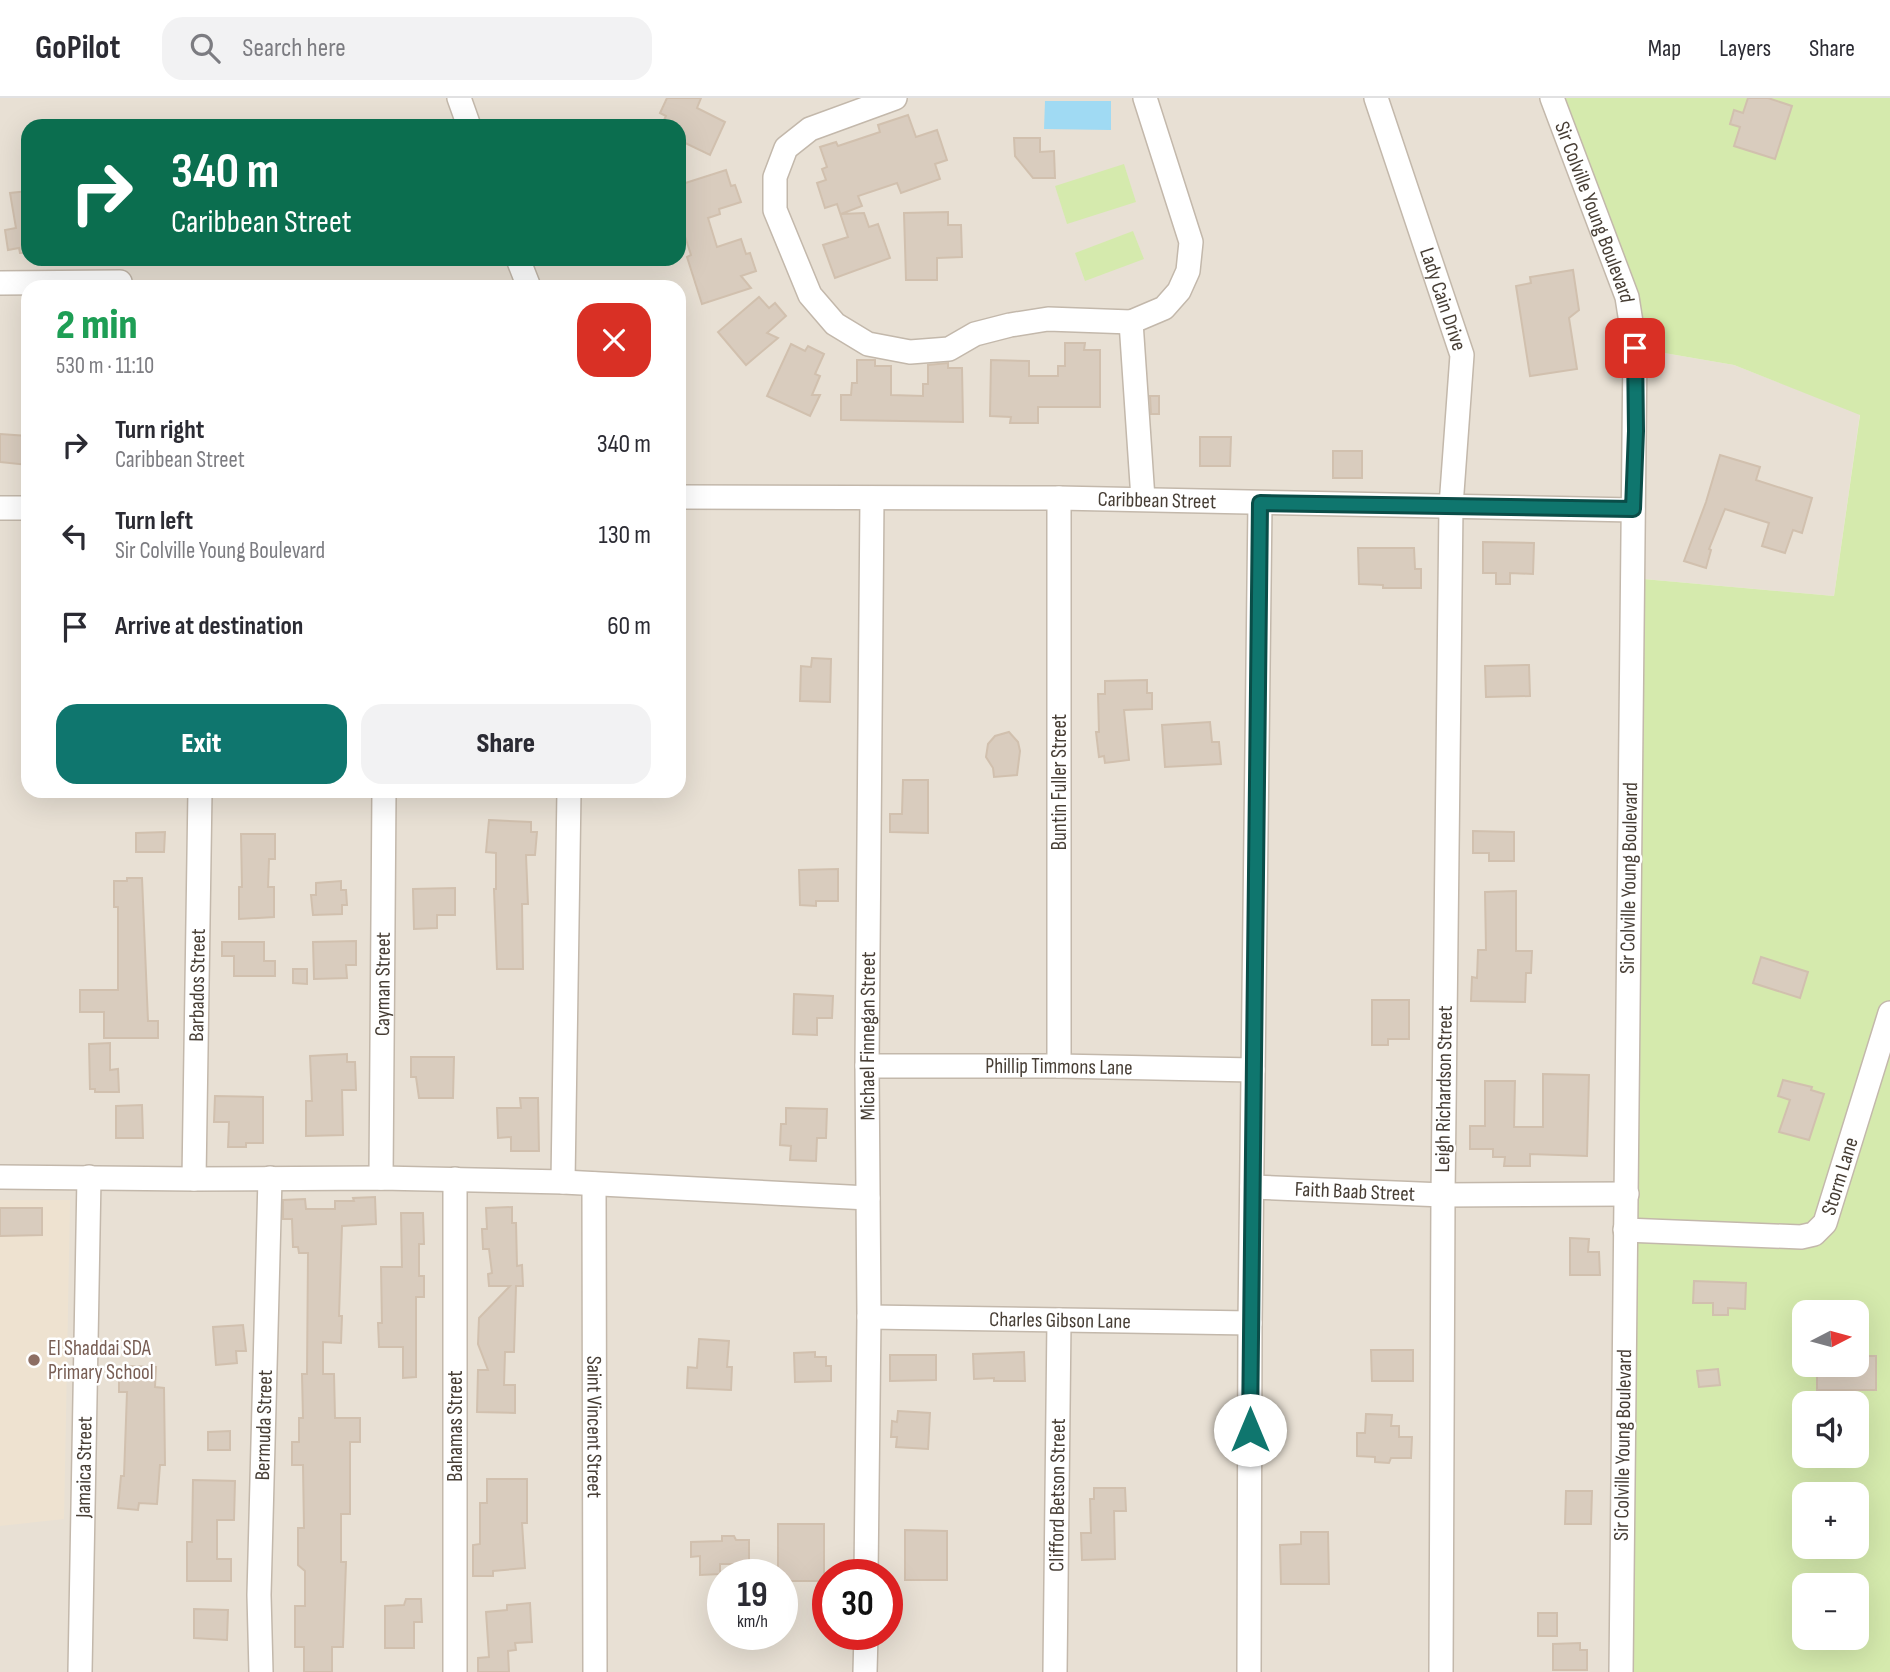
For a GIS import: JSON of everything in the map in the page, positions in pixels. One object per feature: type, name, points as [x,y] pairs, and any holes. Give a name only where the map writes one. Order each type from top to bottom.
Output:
[{"type":"street","points":[[458,98],[466,119]]},
{"type":"street","points":[[895,98],[810,130],[786,148],[775,177],[775,210],[810,295],[835,324],[868,344],[910,352],[949,349],[975,334],[1010,325],[1048,319],[1131,322],[1164,308],[1179,291],[1188,271],[1191,242],[1145,98]]},
{"type":"street","name":"Lady Cain Drive","points":[[1376,98],[1462,355],[1451,506]]},
{"type":"street","name":"Sir Colville Young Boulevard","points":[[1552,98],[1627,297],[1635,348],[1621,1672]]},
{"type":"street","points":[[0,283],[21,283]]},
{"type":"street","points":[[1131,322],[1143,499]]},
{"type":"street","name":"Caribbean Street","points":[[686,497],[1143,499],[1633,509]]},
{"type":"street","name":"Michael Finnegan Street","points":[[866,1559],[872,498]]},
{"type":"street","name":"Buntin Fuller Street","points":[[1059,498],[1059,1066]]},
{"type":"street","points":[[1249,1672],[1250,1323],[1260,503]]},
{"type":"street","name":"Leigh Richardson Street","points":[[1441,1672],[1451,506]]},
{"type":"street","points":[[0,508],[21,508]]},
{"type":"street","name":"Barbados Street","points":[[194,1179],[200,798]]},
{"type":"street","name":"Cayman Street","points":[[381,1178],[384,798]]},
{"type":"street","points":[[563,1182],[569,798]]},
{"type":"street","name":"Storm Lane","points":[[1625,1230],[1801,1237],[1814,1234],[1825,1223],[1890,1013]]},
{"type":"street","name":"Phillip Timmons Lane","points":[[867,1066],[1253,1070]]},
{"type":"street","points":[[0,1177],[455,1179],[868,1198]]},
{"type":"street","name":"Jamaica Street","points":[[80,1672],[89,1177]]},
{"type":"street","name":"Bermuda Street","points":[[261,1672],[259,1595],[270,1178]]},
{"type":"street","name":"Bahamas Street","points":[[454,1672],[455,1179]]},
{"type":"street","name":"Saint Vincent Street","points":[[594,1184],[594,1672]]},
{"type":"street","name":"Faith Baab Street","points":[[1252,1186],[1443,1195],[1626,1194]]},
{"type":"street","name":"Charles Gibson Lane","points":[[869,1317],[1250,1323]]},
{"type":"street","name":"Clifford Betson Street","points":[[1055,1672],[1059,1320]]},
{"type":"street","points":[[865,1672],[866,1650]]},
{"type":"shaded area","points":[[0,98],[1552,98],[1635,348],[1734,365],[1860,414],[1834,596],[1632,578],[1634,1672],[0,1672]]},
{"type":"shaded area","name":"El Shaddai SDA Primary School","points":[[0,1200],[70,1200],[64,1519],[0,1526]]},
{"type":"green space","points":[[1552,98],[1890,98],[1890,1672],[1634,1672],[1632,578],[1834,596],[1860,415],[1734,365],[1635,348]]},
{"type":"green space","points":[[1124,164],[1136,202],[1067,224],[1055,186]]},
{"type":"green space","points":[[1133,231],[1144,259],[1085,281],[1075,253]]},
{"type":"water","points":[[1045,101],[1111,101],[1111,130],[1044,129]]},
{"type":"building","points":[[667,98],[701,98],[697,108],[725,122],[710,155],[686,143],[686,119],[664,119],[666,116],[660,113]]},
{"type":"building","points":[[1748,98],[1768,98],[1792,106],[1775,159],[1734,146],[1740,127],[1730,124],[1734,110],[1743,113]]},
{"type":"building","points":[[908,115],[916,137],[937,130],[947,160],[935,164],[940,179],[901,193],[897,183],[858,196],[862,206],[841,214],[864,213],[869,227],[878,224],[890,258],[835,278],[823,245],[848,237],[837,204],[825,208],[817,183],[826,180],[822,169],[827,167],[820,147],[836,142],[838,146],[880,132],[878,125]]},
{"type":"building","points":[[1014,138],[1040,138],[1040,152],[1054,151],[1055,178],[1033,178],[1015,156]]},
{"type":"building","points":[[726,170],[731,186],[735,185],[741,202],[719,209],[720,214],[708,218],[717,247],[741,239],[746,254],[750,253],[756,271],[741,276],[751,288],[702,304],[687,257],[691,255],[686,240],[686,183]]},
{"type":"building","points":[[21,192],[21,253],[19,248],[8,250],[5,230],[16,228],[10,193]]},
{"type":"building","points":[[948,212],[948,225],[961,225],[962,257],[937,258],[937,280],[906,280],[904,213]]},
{"type":"building","points":[[1573,270],[1579,310],[1569,318],[1577,369],[1530,376],[1516,286],[1531,283],[1530,277]]},
{"type":"building","points":[[759,297],[769,308],[775,303],[786,316],[767,333],[778,338],[746,365],[718,332]]},
{"type":"building","points":[[1065,343],[1085,343],[1084,350],[1100,350],[1100,407],[1038,407],[1038,423],[1010,423],[1011,417],[990,416],[991,360],[1029,361],[1029,376],[1058,376],[1058,366],[1065,366]]},
{"type":"building","points":[[791,344],[805,351],[808,346],[824,354],[815,374],[820,376],[812,395],[820,395],[810,416],[767,396]]},
{"type":"building","points":[[857,360],[875,360],[875,366],[891,366],[891,395],[923,396],[923,384],[928,384],[928,365],[948,363],[948,368],[962,368],[963,422],[841,420],[841,395],[851,395],[852,383],[857,383]]},
{"type":"building","points":[[1150,396],[1159,396],[1159,414],[1151,414]]},
{"type":"building","points":[[0,434],[21,436],[21,464],[0,462]]},
{"type":"building","points":[[1200,437],[1231,437],[1230,466],[1200,466]]},
{"type":"building","points":[[1333,451],[1362,451],[1362,478],[1333,478]]},
{"type":"building","points":[[1720,455],[1760,467],[1756,480],[1812,498],[1802,533],[1793,530],[1785,553],[1762,546],[1769,523],[1725,509],[1709,549],[1711,550],[1706,568],[1684,561]]},
{"type":"building","points":[[1483,542],[1534,543],[1533,574],[1510,573],[1510,584],[1496,584],[1496,573],[1483,573]]},
{"type":"building","points":[[1358,548],[1414,548],[1415,569],[1421,569],[1421,588],[1383,588],[1383,585],[1359,584]]},
{"type":"building","points":[[812,658],[831,659],[830,702],[800,701],[801,666],[811,667]]},
{"type":"building","points":[[1529,665],[1530,696],[1486,697],[1485,666]]},
{"type":"building","points":[[1147,680],[1147,693],[1152,693],[1152,709],[1124,710],[1129,760],[1105,763],[1104,756],[1099,757],[1096,732],[1099,732],[1098,694],[1105,694],[1105,681]]},
{"type":"building","points":[[1210,722],[1212,742],[1219,742],[1221,764],[1165,767],[1162,725]]},
{"type":"building","points":[[1009,732],[1018,742],[1020,751],[1017,775],[994,777],[993,768],[986,757],[988,744],[995,736]]},
{"type":"building","points":[[903,780],[928,780],[928,833],[890,832],[890,814],[902,814]]},
{"type":"building","points":[[489,820],[531,822],[531,832],[537,832],[535,855],[526,855],[528,904],[522,904],[523,969],[497,969],[494,889],[496,853],[486,852]]},
{"type":"building","points":[[1473,831],[1514,832],[1514,861],[1489,861],[1489,853],[1473,853]]},
{"type":"building","points":[[165,832],[164,852],[136,852],[136,833]]},
{"type":"building","points":[[241,834],[275,834],[275,859],[269,859],[268,887],[274,887],[274,917],[239,919],[239,887],[242,887]]},
{"type":"building","points":[[838,869],[838,901],[816,901],[816,906],[800,905],[799,870]]},
{"type":"building","points":[[127,878],[142,878],[148,1021],[158,1021],[158,1038],[104,1038],[104,1012],[80,1012],[80,990],[118,990],[118,907],[114,907],[114,881],[127,881]]},
{"type":"building","points":[[341,881],[341,890],[346,890],[347,905],[342,905],[342,914],[313,915],[311,895],[316,895],[316,883]]},
{"type":"building","points":[[455,888],[455,915],[437,915],[437,928],[414,929],[413,889]]},
{"type":"building","points":[[1516,891],[1516,951],[1532,951],[1531,973],[1526,973],[1525,1002],[1471,1001],[1472,977],[1477,978],[1478,950],[1486,950],[1485,892]]},
{"type":"building","points":[[356,941],[356,965],[346,965],[347,978],[314,979],[313,942]]},
{"type":"building","points":[[222,942],[264,942],[264,961],[275,961],[275,976],[234,976],[234,956],[222,956]]},
{"type":"building","points":[[1761,957],[1808,972],[1800,998],[1753,983]]},
{"type":"building","points":[[293,969],[307,969],[307,984],[293,983]]},
{"type":"building","points":[[794,994],[833,996],[832,1018],[817,1018],[817,1035],[793,1034]]},
{"type":"building","points":[[1372,1000],[1409,1000],[1409,1039],[1388,1039],[1388,1045],[1372,1045]]},
{"type":"building","points":[[110,1043],[110,1070],[118,1069],[119,1092],[95,1092],[95,1089],[90,1089],[89,1044]]},
{"type":"building","points":[[347,1054],[347,1062],[355,1062],[356,1090],[342,1090],[343,1135],[306,1136],[306,1101],[312,1101],[310,1056]]},
{"type":"building","points":[[411,1057],[454,1057],[453,1098],[419,1098],[416,1077],[411,1077]]},
{"type":"building","points":[[1543,1074],[1589,1075],[1587,1156],[1530,1154],[1530,1166],[1504,1166],[1505,1157],[1493,1157],[1493,1149],[1470,1149],[1470,1126],[1485,1126],[1485,1081],[1515,1081],[1514,1127],[1543,1127]]},
{"type":"building","points":[[1783,1080],[1812,1087],[1811,1090],[1824,1094],[1809,1140],[1779,1132],[1790,1100],[1778,1096]]},
{"type":"building","points":[[215,1096],[263,1097],[263,1143],[228,1147],[229,1122],[214,1122]]},
{"type":"building","points":[[520,1098],[538,1098],[539,1151],[511,1151],[511,1137],[498,1138],[497,1108],[521,1108]]},
{"type":"building","points":[[142,1105],[143,1138],[116,1138],[116,1106]]},
{"type":"building","points":[[786,1108],[827,1109],[826,1138],[817,1138],[816,1161],[790,1160],[791,1146],[780,1145],[781,1124],[786,1124]]},
{"type":"building","points":[[375,1197],[376,1224],[342,1226],[339,1316],[342,1316],[341,1343],[323,1342],[323,1374],[334,1374],[335,1418],[360,1418],[360,1442],[350,1442],[350,1514],[341,1514],[341,1562],[346,1562],[343,1647],[332,1647],[332,1672],[304,1672],[304,1647],[295,1647],[295,1606],[305,1606],[305,1571],[298,1565],[298,1528],[304,1528],[303,1465],[292,1465],[292,1442],[299,1442],[299,1418],[303,1418],[302,1374],[307,1374],[308,1253],[299,1253],[298,1247],[293,1247],[292,1219],[283,1219],[283,1200],[305,1199],[306,1209],[335,1209],[335,1201]]},
{"type":"building","points":[[512,1207],[512,1223],[516,1223],[517,1266],[522,1265],[523,1286],[516,1286],[514,1352],[505,1352],[504,1385],[515,1385],[515,1413],[477,1412],[478,1370],[488,1370],[478,1344],[479,1318],[510,1286],[489,1286],[488,1274],[492,1273],[489,1249],[483,1249],[482,1229],[487,1229],[486,1208]]},
{"type":"building","points":[[0,1208],[42,1208],[42,1235],[0,1236]]},
{"type":"building","points":[[401,1213],[423,1213],[424,1244],[419,1244],[419,1276],[424,1276],[424,1297],[416,1297],[416,1377],[403,1378],[403,1347],[379,1347],[378,1323],[382,1323],[381,1267],[402,1267]]},
{"type":"building","points":[[1570,1238],[1589,1239],[1588,1252],[1599,1252],[1600,1275],[1570,1275]]},
{"type":"building","points":[[1694,1281],[1746,1283],[1745,1309],[1728,1308],[1728,1315],[1713,1315],[1713,1303],[1693,1303]]},
{"type":"building","points":[[243,1325],[246,1351],[236,1351],[237,1363],[216,1365],[213,1327]]},
{"type":"building","points":[[699,1339],[729,1341],[727,1367],[732,1367],[731,1390],[687,1388],[688,1367],[697,1368]]},
{"type":"building","points":[[1371,1350],[1413,1350],[1413,1381],[1372,1381]]},
{"type":"building","points":[[815,1352],[815,1357],[826,1357],[826,1366],[831,1366],[831,1381],[795,1382],[794,1353]]},
{"type":"building","points":[[1024,1352],[1025,1381],[974,1379],[973,1354]]},
{"type":"building","points":[[890,1355],[936,1355],[936,1380],[890,1381]]},
{"type":"building","points":[[1869,1356],[1876,1356],[1876,1390],[1817,1390],[1817,1377],[1869,1377]]},
{"type":"building","points":[[127,1366],[156,1367],[155,1387],[164,1388],[165,1465],[160,1465],[157,1504],[139,1503],[138,1510],[118,1508],[121,1476],[124,1476],[127,1392],[119,1392],[119,1377],[127,1377]]},
{"type":"building","points":[[1718,1369],[1720,1385],[1699,1387],[1697,1371]]},
{"type":"building","points":[[898,1411],[930,1413],[928,1449],[896,1447],[897,1437],[891,1437],[892,1421],[897,1422]]},
{"type":"building","points":[[1366,1414],[1392,1415],[1391,1426],[1399,1426],[1399,1437],[1412,1437],[1411,1458],[1391,1458],[1389,1463],[1375,1462],[1375,1457],[1357,1456],[1357,1433],[1365,1433]]},
{"type":"building","points":[[230,1431],[230,1450],[208,1450],[208,1432]]},
{"type":"building","points":[[487,1479],[527,1479],[527,1523],[522,1523],[525,1568],[493,1571],[493,1576],[473,1576],[473,1545],[480,1544],[480,1503],[487,1503]]},
{"type":"building","points":[[193,1480],[235,1481],[234,1520],[217,1520],[217,1559],[231,1559],[231,1581],[187,1581],[187,1542],[192,1542]]},
{"type":"building","points":[[1094,1488],[1125,1488],[1126,1511],[1114,1511],[1115,1559],[1082,1560],[1081,1533],[1091,1533],[1090,1499],[1094,1499]]},
{"type":"building","points":[[1566,1491],[1592,1491],[1591,1524],[1565,1524]]},
{"type":"building","points":[[778,1524],[824,1524],[824,1559],[812,1559],[812,1581],[798,1581],[798,1559],[778,1559]]},
{"type":"building","points":[[905,1530],[947,1531],[947,1580],[905,1580]]},
{"type":"building","points":[[1301,1532],[1328,1532],[1329,1584],[1281,1584],[1280,1545],[1301,1544]]},
{"type":"building","points":[[722,1536],[749,1540],[749,1559],[707,1559],[707,1575],[700,1575],[700,1556],[691,1557],[691,1542],[722,1541]]},
{"type":"building","points":[[406,1599],[421,1599],[422,1622],[414,1622],[414,1648],[385,1648],[385,1606],[404,1605]]},
{"type":"building","points":[[530,1603],[532,1642],[515,1643],[516,1650],[508,1651],[509,1672],[478,1672],[478,1658],[489,1657],[486,1612],[507,1610],[507,1605]]},
{"type":"building","points":[[194,1609],[228,1610],[227,1640],[194,1638]]},
{"type":"building","points":[[1538,1613],[1557,1613],[1557,1636],[1538,1636]]},
{"type":"building","points":[[1580,1643],[1580,1650],[1587,1650],[1587,1670],[1553,1670],[1553,1644]]},
{"type":"place","name":"El Shaddai SDA Primary School","points":[[34,1360]]},
{"type":"route","points":[[1250,1430],[1260,503],[1633,509],[1635,348]]}]
